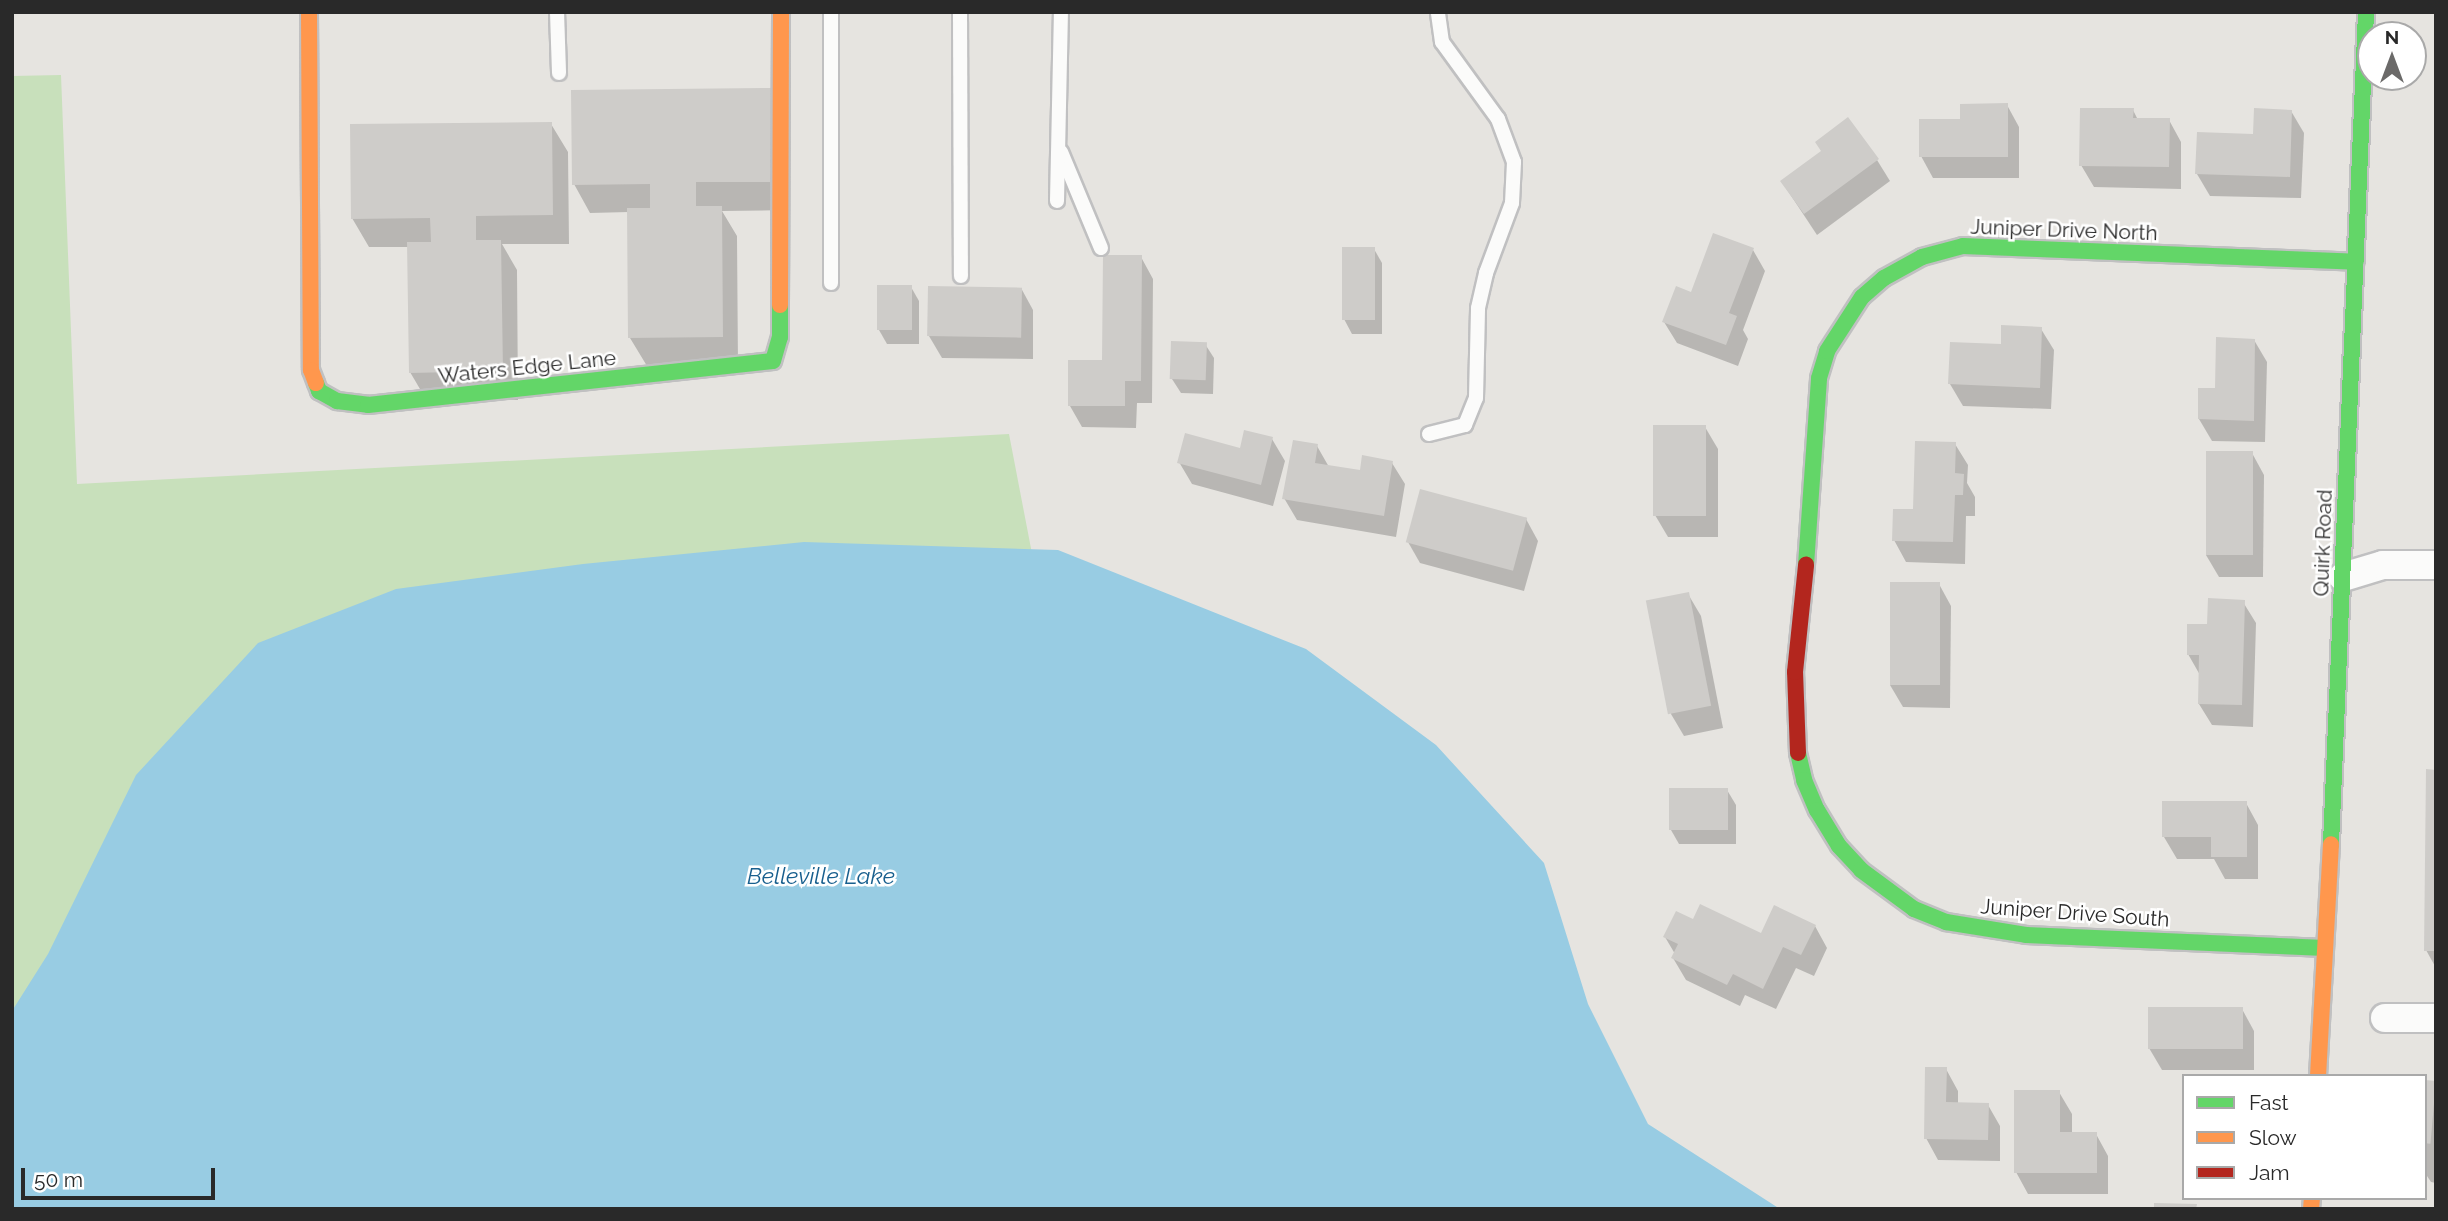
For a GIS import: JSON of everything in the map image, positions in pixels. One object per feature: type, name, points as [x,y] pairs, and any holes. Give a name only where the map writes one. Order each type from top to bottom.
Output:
[{"type":"street","name":"Waters Edge Lane","points":[[309,12],[311,370],[319,391],[337,401],[368,405],[773,361],[780,337],[781,12]]},
{"type":"street","name":"Quirk Road","points":[[2318,1074],[2343,577],[2366,12]]},
{"type":"street","name":"Juniper Drive North","points":[[1810,531],[1816,400],[1828,351],[1841,325],[1863,297],[1903,266],[1922,257],[1964,246],[2356,262]]},
{"type":"street","name":"Juniper Drive South","points":[[1810,531],[1795,673],[1797,748],[1804,780],[1831,834],[1861,870],[1886,891],[1914,909],[1946,922],[2026,935],[2325,948]]},
{"type":"street","points":[[2343,577],[2383,565],[2436,565]]},
{"type":"street","points":[[2385,1018],[2436,1017]]},
{"type":"lane","points":[[557,12],[559,73]]},
{"type":"lane","points":[[831,12],[831,283]]},
{"type":"lane","points":[[960,12],[961,276]]},
{"type":"lane","points":[[1057,201],[1061,12]]},
{"type":"lane","points":[[1429,434],[1465,425],[1476,398],[1478,308],[1486,273],[1512,203],[1514,162],[1499,119],[1442,42],[1438,12]]},
{"type":"lane","points":[[1057,145],[1101,248]]},
{"type":"green space","points":[[61,75],[77,484],[1009,434],[1059,694],[12,1186],[12,76]]},
{"type":"water","name":"Belleville Lake","points":[[804,542],[1058,550],[1306,649],[1436,745],[1544,863],[1588,1004],[1648,1124],[1780,1209],[12,1209],[12,1011],[48,954],[136,775],[258,643],[396,589],[583,564]]},
{"type":"building","points":[[774,88],[775,182],[696,182],[696,206],[722,206],[723,337],[628,338],[627,208],[650,208],[650,184],[572,185],[571,90]]},
{"type":"building","points":[[2008,103],[2008,157],[1919,157],[1919,119],[1960,119],[1960,104]]},
{"type":"building","points":[[2080,108],[2134,108],[2133,118],[2170,118],[2169,167],[2079,166]]},
{"type":"building","points":[[2254,108],[2292,110],[2290,177],[2195,174],[2197,132],[2253,134]]},
{"type":"building","points":[[1848,117],[1879,159],[1804,214],[1780,181],[1821,151],[1815,142]]},
{"type":"building","points":[[552,122],[553,215],[476,216],[476,240],[501,240],[503,371],[409,373],[407,242],[431,242],[430,218],[351,219],[350,124]]},
{"type":"building","points":[[1713,233],[1754,248],[1729,313],[1737,316],[1726,345],[1662,322],[1676,286],[1691,292]]},
{"type":"building","points":[[1342,247],[1375,247],[1375,320],[1342,320]]},
{"type":"building","points":[[1103,255],[1142,255],[1141,381],[1125,381],[1125,406],[1068,406],[1068,360],[1102,360]]},
{"type":"building","points":[[877,285],[912,285],[912,330],[877,330]]},
{"type":"building","points":[[928,286],[1022,288],[1021,338],[927,336]]},
{"type":"building","points":[[2001,325],[2042,327],[2040,388],[1948,384],[1950,342],[2001,344]]},
{"type":"building","points":[[2216,337],[2255,339],[2254,421],[2198,419],[2198,388],[2215,388]]},
{"type":"building","points":[[1171,341],[1207,342],[1206,380],[1170,379]]},
{"type":"building","points":[[1653,425],[1706,425],[1706,516],[1653,516]]},
{"type":"building","points":[[1244,430],[1273,437],[1261,485],[1177,463],[1185,433],[1240,448]]},
{"type":"building","points":[[1293,440],[1318,444],[1315,463],[1360,470],[1362,455],[1393,461],[1384,516],[1282,499]]},
{"type":"building","points":[[1915,441],[1956,442],[1955,473],[1964,474],[1963,495],[1955,495],[1953,542],[1892,541],[1893,509],[1913,509]]},
{"type":"building","points":[[2206,451],[2253,451],[2253,555],[2206,555]]},
{"type":"building","points":[[1420,489],[1527,518],[1513,571],[1406,542]]},
{"type":"building","points":[[1890,582],[1940,582],[1940,685],[1890,685]]},
{"type":"building","points":[[1689,592],[1711,706],[1668,714],[1646,600]]},
{"type":"building","points":[[2208,598],[2245,600],[2242,705],[2198,704],[2199,655],[2187,655],[2187,624],[2207,624]]},
{"type":"building","points":[[2426,769],[2436,770],[2436,951],[2424,951]]},
{"type":"building","points":[[1669,788],[1728,788],[1728,830],[1669,830]]},
{"type":"building","points":[[2162,801],[2247,801],[2247,857],[2211,857],[2211,837],[2162,837]]},
{"type":"building","points":[[1700,904],[1761,933],[1774,905],[1816,925],[1801,955],[1783,947],[1763,989],[1733,974],[1727,985],[1671,958],[1678,944],[1663,937],[1676,911],[1693,919]]},
{"type":"building","points":[[2148,1007],[2243,1007],[2243,1049],[2148,1049]]},
{"type":"building","points":[[1925,1067],[1947,1067],[1946,1102],[1989,1103],[1988,1140],[1924,1139]]},
{"type":"building","points":[[2427,1080],[2436,1081],[2430,1144],[2427,1143]]},
{"type":"building","points":[[2014,1090],[2060,1090],[2060,1132],[2097,1132],[2097,1173],[2014,1173]]},
{"type":"building","points":[[2154,1203],[2197,1204],[2196,1209],[2154,1209]]},
{"type":"traffic: fast","points":[[2331,844],[2366,12]]},
{"type":"traffic: fast","points":[[1806,565],[1819,378],[1827,351],[1862,297],[1884,278],[1922,257],[1963,246],[2356,262]]},
{"type":"traffic: fast","points":[[316,383],[319,391],[337,401],[368,405],[773,361],[780,337],[780,305]]},
{"type":"traffic: fast","points":[[1798,753],[1804,780],[1817,810],[1839,846],[1861,870],[1914,909],[1946,922],[2026,935],[2325,948]]},
{"type":"traffic: slow","points":[[309,12],[311,370],[316,383]]},
{"type":"traffic: slow","points":[[780,305],[781,12]]},
{"type":"traffic: slow","points":[[2318,1074],[2331,844]]},
{"type":"traffic: slow","points":[[2311,1209],[2312,1200]]},
{"type":"traffic: jam","points":[[1798,753],[1795,672],[1806,565]]}]
